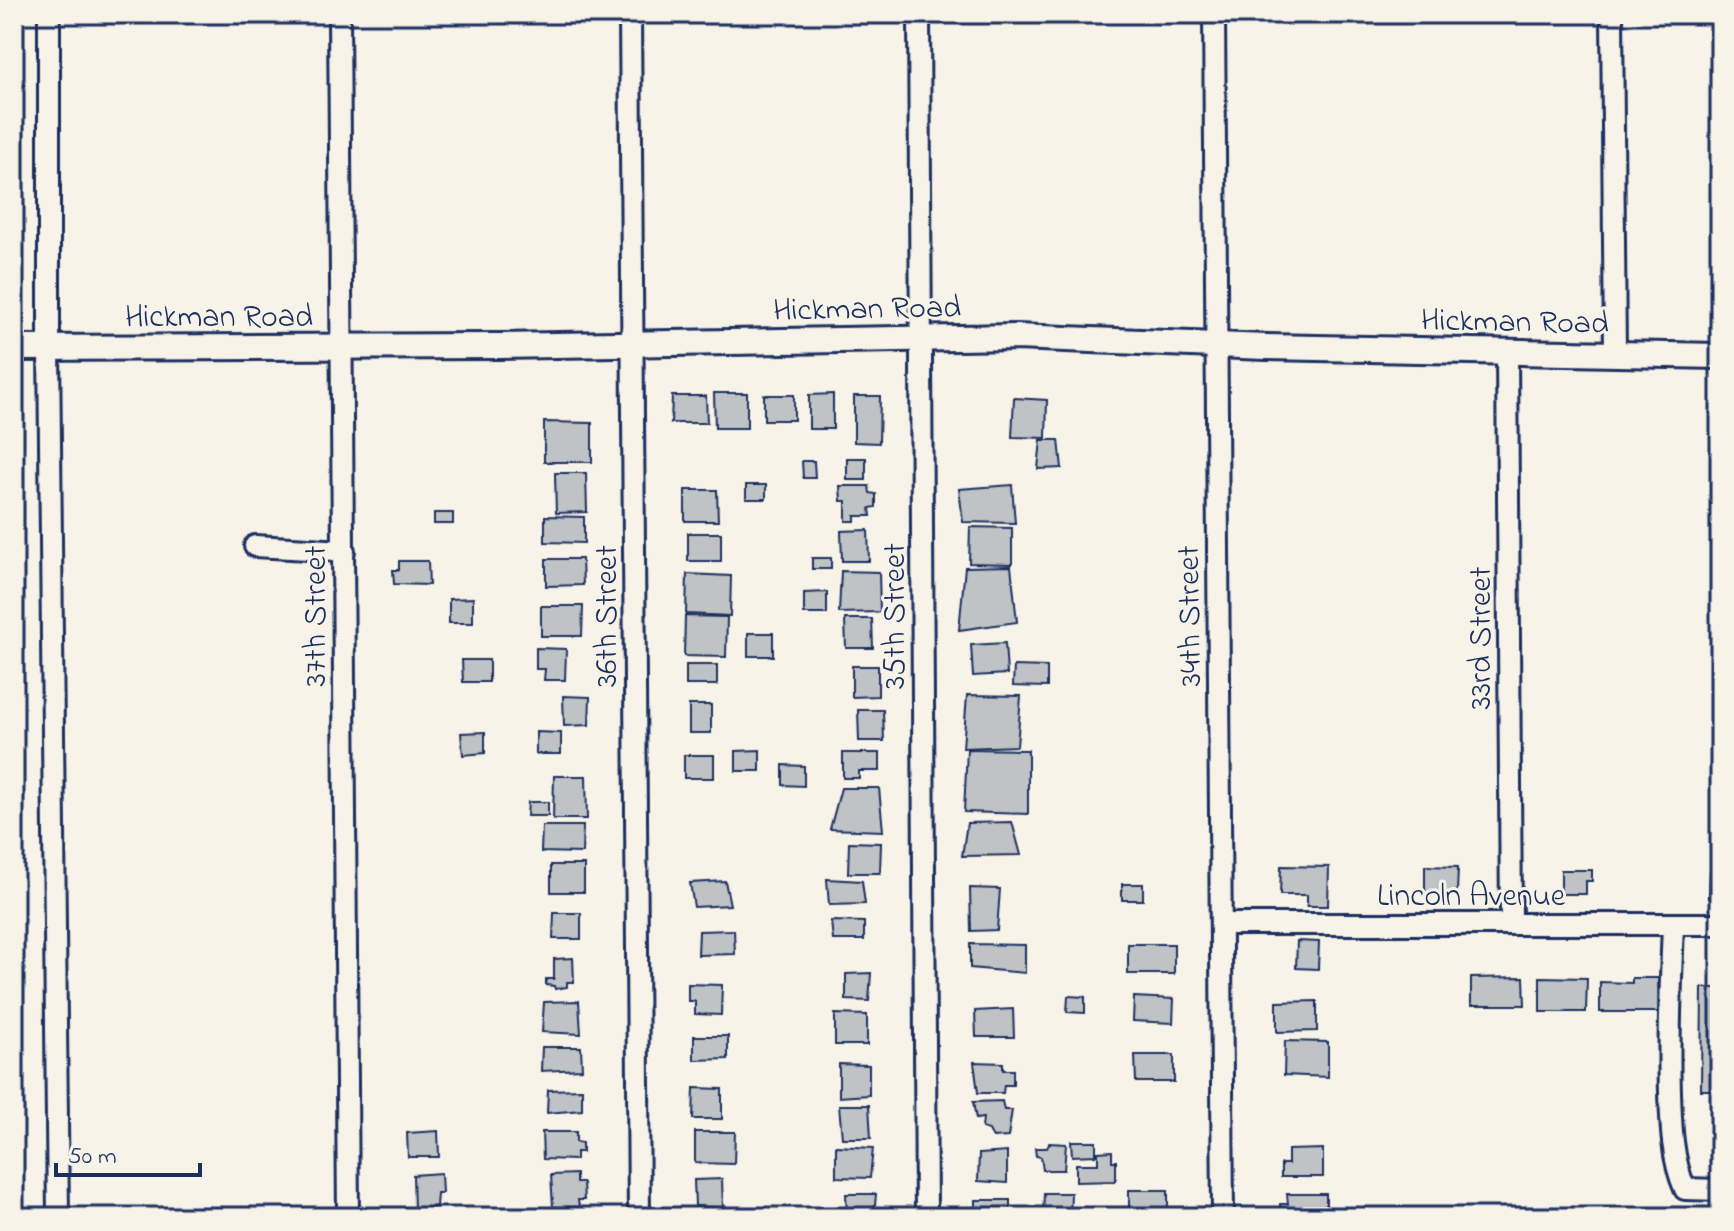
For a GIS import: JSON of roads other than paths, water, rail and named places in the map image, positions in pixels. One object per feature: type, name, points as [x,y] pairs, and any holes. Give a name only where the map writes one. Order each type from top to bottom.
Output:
[{"type":"main road","name":"Hickman Road","points":[[14,348],[1016,337],[1216,345],[1720,356]]},
{"type":"street","points":[[49,14],[49,347],[58,1217]]},
{"type":"street","name":"37th Street","points":[[339,14],[348,1217]]},
{"type":"street","name":"36th Street","points":[[630,14],[639,1217]]},
{"type":"street","name":"35th Street","points":[[919,14],[926,1217]]},
{"type":"street","name":"34th Street","points":[[1214,14],[1223,1217]]},
{"type":"street","points":[[1612,14],[1615,354]]},
{"type":"street","name":"33rd Street","points":[[1507,352],[1511,924]]},
{"type":"street","points":[[255,546],[344,551]]},
{"type":"street","name":"Lincoln Avenue","points":[[1221,924],[1720,924]]},
{"type":"street","points":[[1673,925],[1669,1055],[1671,1120],[1679,1175],[1685,1189],[1720,1190]]}]
